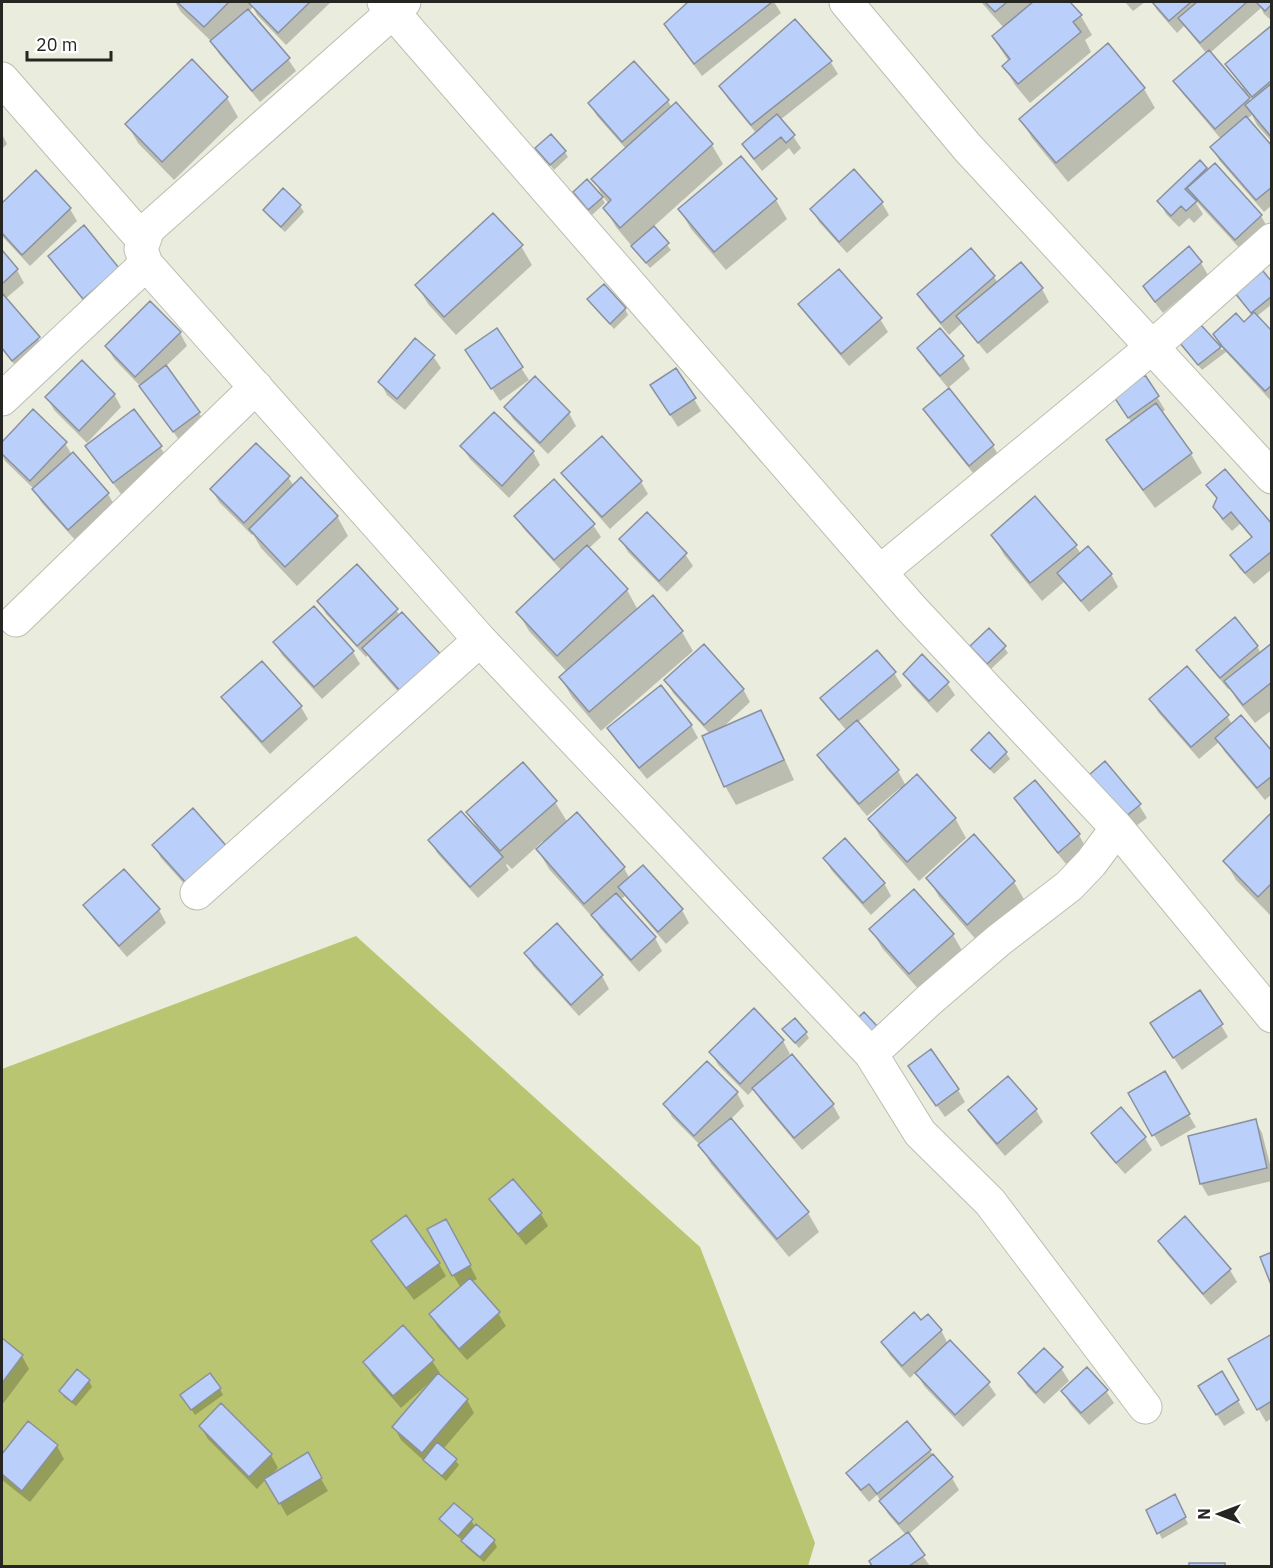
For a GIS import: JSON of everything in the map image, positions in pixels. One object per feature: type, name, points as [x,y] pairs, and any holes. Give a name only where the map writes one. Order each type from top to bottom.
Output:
[{"type":"street","points":[[846,2],[967,147],[1272,477]]},
{"type":"street","points":[[2,399],[144,252],[148,229],[394,5],[911,608],[1117,828],[1272,1016]]},
{"type":"street","points":[[2,80],[256,387],[480,640],[871,1054],[920,1133],[990,1202],[1145,1407]]},
{"type":"street","points":[[880,572],[1151,348],[1272,240]]},
{"type":"street","points":[[16,620],[256,387]]},
{"type":"street","points":[[197,893],[480,640]]},
{"type":"street","points":[[871,1054],[999,940],[1069,886],[1091,863],[1117,828]]},
{"type":"green space","points":[[356,936],[700,1247],[815,1543],[808,1566],[2,1566],[2,1069]]},
{"type":"building","points":[[177,2],[229,2],[204,27]]},
{"type":"building","points":[[248,2],[310,2],[278,33]]},
{"type":"building","points":[[688,2],[772,2],[694,64],[664,24]]},
{"type":"building","points":[[985,2],[1007,2],[995,12]]},
{"type":"building","points":[[1033,2],[1070,2],[1082,15],[1073,22],[1081,32],[1018,84],[1002,66],[1010,59],[992,36]]},
{"type":"building","points":[[1152,2],[1191,2],[1169,21]]},
{"type":"building","points":[[1197,2],[1247,2],[1200,43],[1178,18]]},
{"type":"building","points":[[1256,2],[1272,2],[1272,4],[1265,11]]},
{"type":"building","points":[[248,9],[290,58],[252,91],[210,41]]},
{"type":"building","points":[[795,19],[832,61],[751,125],[719,86]]},
{"type":"building","points":[[1272,25],[1272,80],[1252,97],[1225,64]]},
{"type":"building","points":[[1108,43],[1145,88],[1056,163],[1019,119]]},
{"type":"building","points":[[1209,50],[1250,98],[1215,129],[1173,81]]},
{"type":"building","points":[[192,59],[228,97],[162,162],[125,124]]},
{"type":"building","points":[[634,61],[669,100],[622,142],[588,103]]},
{"type":"building","points":[[1272,83],[1272,138],[1245,105]]},
{"type":"building","points":[[676,102],[713,144],[620,228],[603,208],[611,200],[591,179]]},
{"type":"building","points":[[777,114],[795,135],[786,143],[781,137],[754,159],[742,144]]},
{"type":"building","points":[[1246,116],[1272,146],[1272,187],[1256,200],[1210,147]]},
{"type":"building","points":[[551,134],[566,151],[550,165],[535,148]]},
{"type":"building","points":[[741,156],[777,199],[714,252],[678,209]]},
{"type":"building","points":[[1200,160],[1207,168],[1185,189],[1197,201],[1186,211],[1181,206],[1171,216],[1157,201]]},
{"type":"building","points":[[1215,163],[1262,215],[1235,240],[1187,188]]},
{"type":"building","points":[[854,169],[883,202],[839,242],[810,209]]},
{"type":"building","points":[[36,170],[71,208],[22,255],[2,233],[2,203]]},
{"type":"building","points":[[587,179],[603,197],[588,210],[573,192]]},
{"type":"building","points":[[283,188],[301,205],[281,227],[263,210]]},
{"type":"building","points":[[493,213],[523,245],[444,317],[415,285]]},
{"type":"building","points":[[84,225],[119,268],[83,299],[48,256]]},
{"type":"building","points":[[654,226],[669,243],[646,263],[631,246]]},
{"type":"building","points":[[1189,246],[1202,262],[1155,302],[1143,286]]},
{"type":"building","points":[[971,248],[995,276],[941,323],[917,294]]},
{"type":"building","points":[[2,250],[18,269],[2,284]]},
{"type":"building","points":[[1021,262],[1043,288],[978,343],[956,316]]},
{"type":"building","points":[[839,269],[882,318],[841,354],[798,304]]},
{"type":"building","points":[[1263,271],[1272,282],[1272,296],[1251,313],[1235,293]]},
{"type":"building","points":[[604,284],[626,308],[610,324],[587,299]]},
{"type":"building","points":[[2,293],[40,337],[12,361],[2,348]]},
{"type":"building","points":[[150,301],[181,332],[135,377],[105,346]]},
{"type":"building","points":[[1254,312],[1272,331],[1272,385],[1265,391],[1213,334],[1236,313],[1244,322]]},
{"type":"building","points":[[1201,325],[1221,347],[1198,365],[1180,343]]},
{"type":"building","points":[[497,328],[523,367],[491,389],[465,350]]},
{"type":"building","points":[[940,328],[964,356],[940,376],[917,348]]},
{"type":"building","points":[[415,338],[435,355],[397,399],[378,382]]},
{"type":"building","points":[[82,360],[115,394],[79,431],[45,397]]},
{"type":"building","points":[[166,365],[200,412],[173,432],[139,386]]},
{"type":"building","points":[[676,368],[696,398],[670,415],[650,385]]},
{"type":"building","points":[[1145,375],[1159,396],[1128,418],[1114,397]]},
{"type":"building","points":[[535,376],[570,412],[540,443],[504,407]]},
{"type":"building","points":[[949,388],[994,445],[969,466],[923,409]]},
{"type":"building","points":[[1156,403],[1192,453],[1143,490],[1106,440]]},
{"type":"building","points":[[33,409],[67,442],[30,481],[2,454],[2,442]]},
{"type":"building","points":[[134,409],[162,446],[113,483],[85,446]]},
{"type":"building","points":[[494,412],[534,451],[502,486],[460,446]]},
{"type":"building","points":[[602,436],[642,481],[602,517],[561,473]]},
{"type":"building","points":[[256,443],[290,476],[244,523],[210,489]]},
{"type":"building","points":[[73,452],[109,493],[68,530],[32,489]]},
{"type":"building","points":[[1225,469],[1272,524],[1272,551],[1245,573],[1230,555],[1252,537],[1231,512],[1223,519],[1213,507],[1217,498],[1206,485]]},
{"type":"building","points":[[301,477],[338,516],[285,567],[249,529]]},
{"type":"building","points":[[554,479],[595,524],[554,560],[514,516]]},
{"type":"building","points":[[1035,496],[1077,545],[1030,583],[991,535]]},
{"type":"building","points":[[647,512],[687,553],[659,581],[619,539]]},
{"type":"building","points":[[587,545],[628,589],[557,656],[516,612]]},
{"type":"building","points":[[1088,546],[1112,574],[1081,601],[1057,573]]},
{"type":"building","points":[[357,564],[398,609],[357,646],[317,601]]},
{"type":"building","points":[[653,595],[683,631],[589,712],[559,677]]},
{"type":"building","points":[[314,606],[354,651],[314,687],[273,642]]},
{"type":"building","points":[[402,612],[443,657],[402,693],[362,648]]},
{"type":"building","points":[[1235,617],[1258,646],[1220,678],[1196,650]]},
{"type":"building","points":[[989,628],[1006,646],[987,664],[970,646]]},
{"type":"building","points":[[1272,643],[1272,682],[1243,705],[1224,681]]},
{"type":"building","points":[[704,644],[744,689],[704,725],[664,680]]},
{"type":"building","points":[[877,650],[896,672],[839,720],[820,698]]},
{"type":"building","points":[[922,654],[949,682],[929,701],[903,674]]},
{"type":"building","points":[[262,661],[302,706],[262,742],[221,697]]},
{"type":"building","points":[[1187,666],[1229,715],[1191,747],[1149,699]]},
{"type":"building","points":[[661,685],[692,725],[639,768],[607,728]]},
{"type":"building","points":[[761,710],[784,760],[724,787],[702,736]]},
{"type":"building","points":[[1241,715],[1272,751],[1272,776],[1257,788],[1215,738]]},
{"type":"building","points":[[857,720],[899,770],[859,804],[817,755]]},
{"type":"building","points":[[989,732],[1007,752],[990,769],[971,750]]},
{"type":"building","points":[[1105,761],[1141,804],[1124,818],[1089,775]]},
{"type":"building","points":[[523,762],[557,801],[500,851],[466,812]]},
{"type":"building","points":[[917,774],[956,818],[907,862],[868,819]]},
{"type":"building","points":[[1035,780],[1080,834],[1058,853],[1014,798]]},
{"type":"building","points":[[193,808],[229,849],[188,885],[152,845]]},
{"type":"building","points":[[461,811],[503,857],[470,887],[428,840]]},
{"type":"building","points":[[577,812],[625,867],[584,904],[536,849]]},
{"type":"building","points":[[1272,812],[1272,883],[1258,897],[1223,861]]},
{"type":"building","points":[[974,834],[1015,881],[967,925],[926,878]]},
{"type":"building","points":[[845,838],[885,883],[863,903],[823,858]]},
{"type":"building","points":[[643,865],[683,909],[658,932],[618,887]]},
{"type":"building","points":[[124,869],[160,909],[119,946],[83,905]]},
{"type":"building","points":[[914,889],[954,934],[909,974],[869,929]]},
{"type":"building","points":[[616,893],[656,937],[631,960],[591,915]]},
{"type":"building","points":[[557,923],[603,975],[571,1005],[524,953]]},
{"type":"building","points":[[1200,990],[1223,1024],[1173,1058],[1150,1023]]},
{"type":"building","points":[[754,1008],[784,1040],[740,1084],[709,1052]]},
{"type":"building","points":[[864,1012],[877,1026],[865,1038],[852,1024]]},
{"type":"building","points":[[795,1018],[807,1032],[795,1043],[782,1029]]},
{"type":"building","points":[[931,1049],[959,1089],[936,1106],[908,1066]]},
{"type":"building","points":[[792,1054],[834,1104],[794,1138],[752,1088]]},
{"type":"building","points":[[707,1061],[738,1092],[694,1136],[663,1104]]},
{"type":"building","points":[[1165,1071],[1190,1114],[1152,1136],[1128,1093]]},
{"type":"building","points":[[1008,1076],[1037,1109],[997,1144],[968,1110]]},
{"type":"building","points":[[1121,1107],[1146,1137],[1116,1163],[1091,1133]]},
{"type":"building","points":[[731,1118],[809,1212],[777,1239],[698,1145]]},
{"type":"building","points":[[1256,1119],[1267,1168],[1200,1184],[1188,1136]]},
{"type":"building","points":[[513,1179],[542,1213],[518,1234],[489,1199]]},
{"type":"building","points":[[406,1215],[440,1263],[406,1288],[371,1241]]},
{"type":"building","points":[[1185,1216],[1231,1269],[1203,1294],[1158,1241]]},
{"type":"building","points":[[446,1219],[471,1265],[452,1276],[427,1229]]},
{"type":"building","points":[[1272,1252],[1272,1287],[1260,1257]]},
{"type":"building","points":[[470,1278],[500,1312],[459,1349],[429,1314]]},
{"type":"building","points":[[914,1312],[921,1320],[928,1314],[942,1330],[902,1366],[881,1342]]},
{"type":"building","points":[[403,1325],[434,1360],[393,1396],[363,1362]]},
{"type":"building","points":[[1272,1334],[1272,1401],[1257,1410],[1228,1359]]},
{"type":"building","points":[[2,1338],[23,1355],[2,1383]]},
{"type":"building","points":[[950,1340],[990,1382],[955,1415],[915,1373]]},
{"type":"building","points":[[1044,1348],[1063,1367],[1036,1393],[1018,1373]]},
{"type":"building","points":[[1087,1367],[1108,1390],[1081,1413],[1061,1391]]},
{"type":"building","points":[[77,1369],[90,1380],[72,1402],[59,1391]]},
{"type":"building","points":[[1222,1371],[1239,1400],[1216,1415],[1198,1386]]},
{"type":"building","points":[[210,1373],[221,1388],[191,1410],[180,1395]]},
{"type":"building","points":[[438,1373],[468,1399],[422,1453],[392,1427]]},
{"type":"building","points":[[221,1403],[272,1454],[249,1477],[199,1426]]},
{"type":"building","points":[[28,1421],[58,1445],[22,1491],[2,1474],[2,1454]]},
{"type":"building","points":[[907,1421],[931,1450],[877,1494],[869,1484],[861,1490],[846,1473]]},
{"type":"building","points":[[437,1442],[457,1459],[442,1476],[423,1460]]},
{"type":"building","points":[[308,1452],[322,1478],[279,1504],[264,1479]]},
{"type":"building","points":[[933,1454],[953,1477],[899,1524],[879,1501]]},
{"type":"building","points":[[1175,1494],[1186,1517],[1157,1534],[1146,1510]]},
{"type":"building","points":[[454,1503],[473,1519],[458,1536],[439,1519]]},
{"type":"building","points":[[476,1524],[495,1540],[480,1557],[461,1541]]},
{"type":"building","points":[[908,1532],[925,1555],[909,1566],[872,1566],[869,1561]]},
{"type":"building","points":[[1189,1563],[1225,1563],[1225,1566],[1189,1566]]}]
